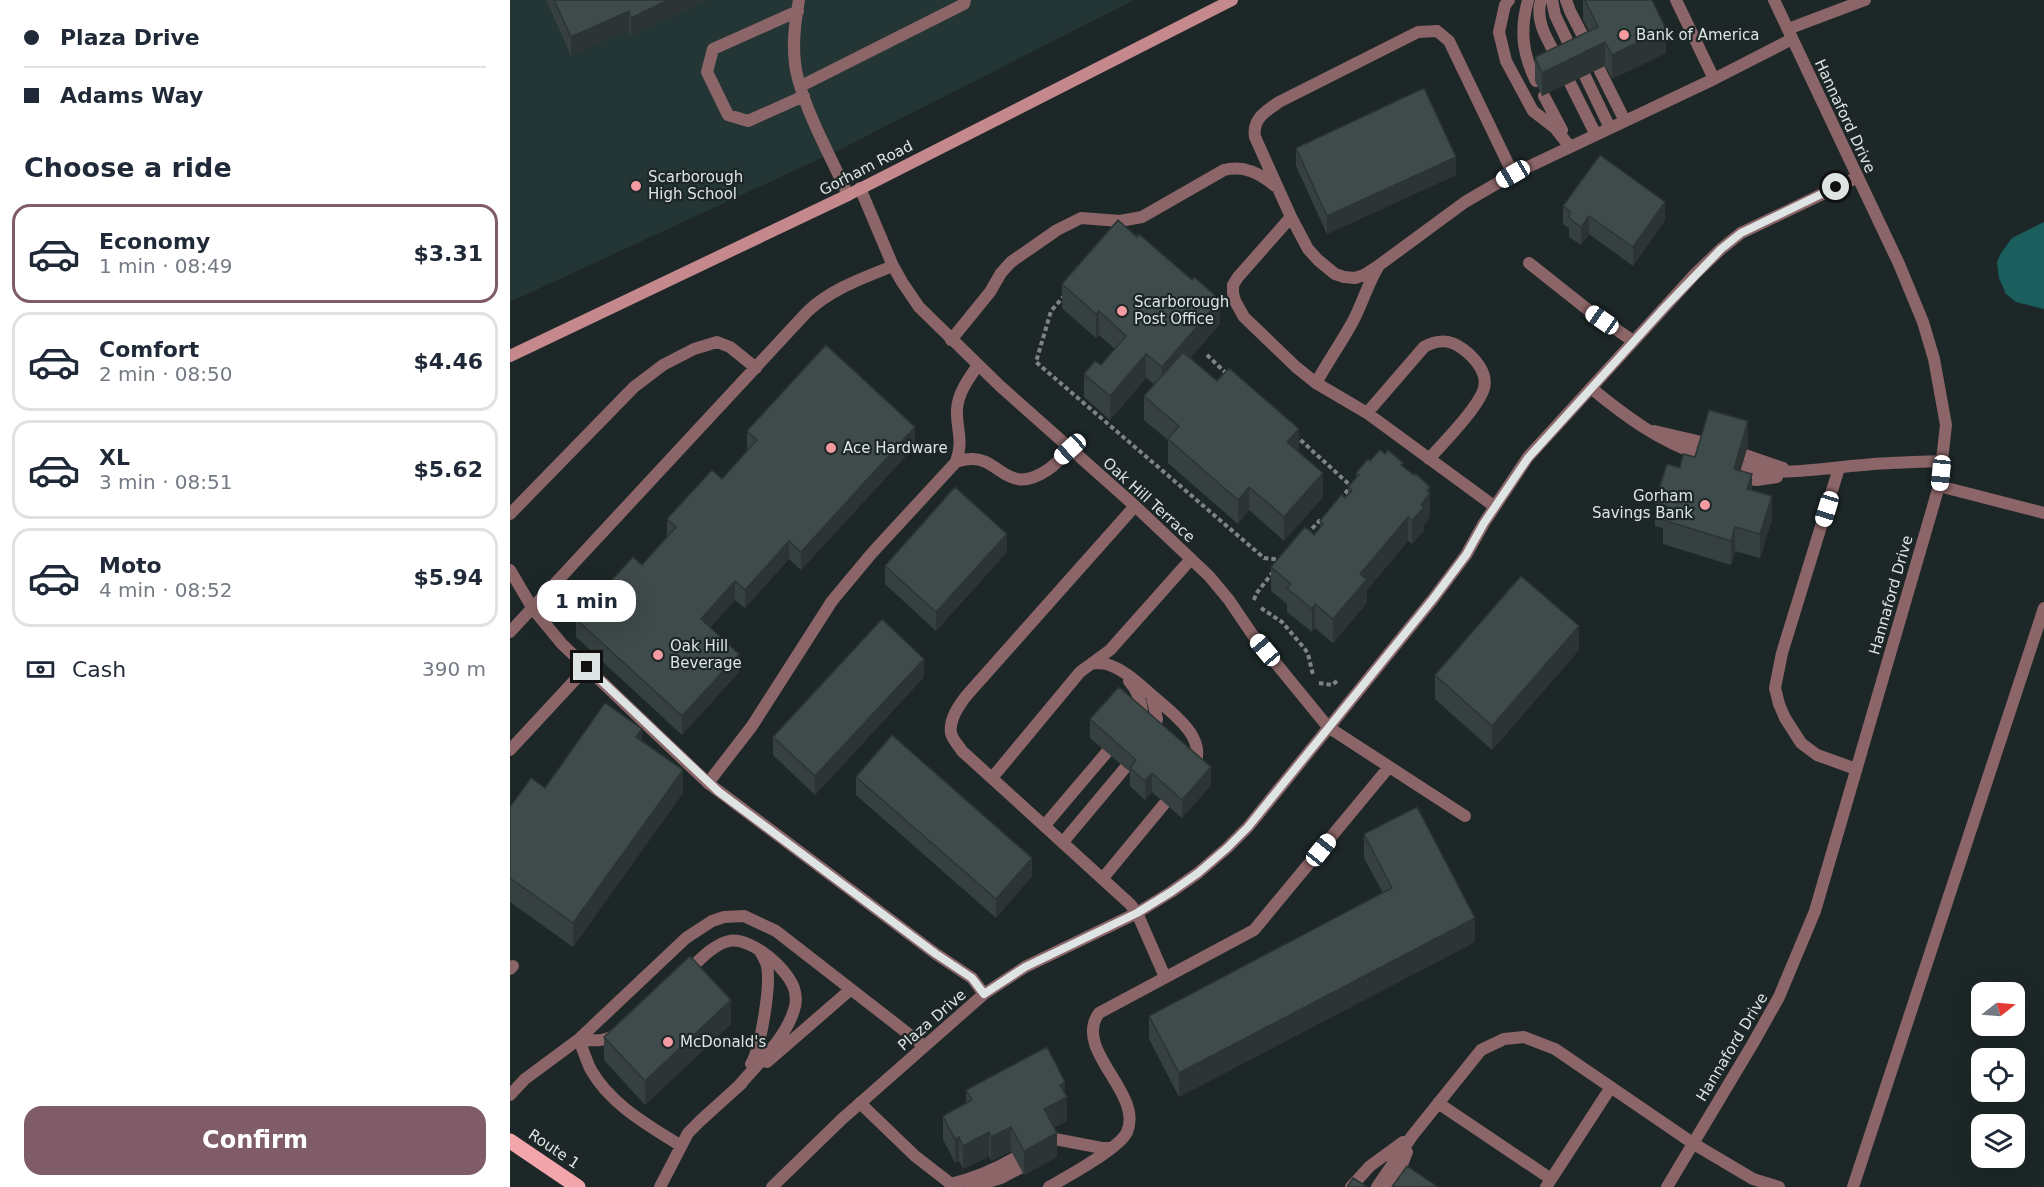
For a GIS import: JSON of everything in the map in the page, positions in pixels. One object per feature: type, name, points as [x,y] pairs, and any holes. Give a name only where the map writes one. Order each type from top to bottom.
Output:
[{"type":"main road","name":"Gorham Road","points":[[510,356],[848,195],[1232,0]]},
{"type":"main road","name":"Route 1","points":[[510,1141],[578,1187]]},
{"type":"street","points":[[798,6],[713,49],[707,72],[728,115],[748,122],[964,4],[965,0]]},
{"type":"street","points":[[1528,0],[1522,40],[1524,53],[1536,81]]},
{"type":"street","points":[[1541,0],[1539,18],[1542,29],[1562,68]]},
{"type":"street","points":[[1552,0],[1555,15],[1577,61]]},
{"type":"street","points":[[1566,0],[1592,54]]},
{"type":"street","points":[[1676,0],[1714,79]]},
{"type":"street","name":"Hannaford Drive","points":[[1667,1187],[1779,997],[1815,911],[1939,486],[1946,425],[1934,359],[1923,322],[1899,264],[1774,0]]},
{"type":"street","points":[[1513,174],[1449,41],[1437,31],[1418,32],[1279,102],[1259,118],[1254,130],[1278,189],[1308,249],[1335,274],[1355,278],[1365,275],[1465,202],[1513,174],[1714,79],[1790,34],[1863,0]]},
{"type":"street","points":[[1507,2],[1499,32],[1506,61],[1533,111],[1555,128],[1570,147]]},
{"type":"street","points":[[798,6],[794,58],[802,91],[848,195]]},
{"type":"street","points":[[1599,69],[1625,121]]},
{"type":"street","points":[[1585,76],[1610,128]]},
{"type":"street","points":[[1570,83],[1596,135]]},
{"type":"street","points":[[1544,96],[1570,147]]},
{"type":"street","points":[[951,340],[1011,262],[1073,221],[1087,218],[1120,221],[1142,217],[1224,170],[1234,167],[1252,171],[1266,178],[1278,189]]},
{"type":"street","name":"Plaza Drive","points":[[772,1187],[860,1102],[984,994],[1025,967],[1137,913],[1198,873],[1227,848],[1248,827],[1433,599],[1466,555],[1494,506],[1528,458],[1695,274],[1741,233],[1858,177]]},
{"type":"street","name":"Oak Hill Terrace","points":[[860,188],[893,266],[919,307],[951,340],[1209,576],[1252,634],[1328,727],[1465,816]]},
{"type":"street","points":[[1291,217],[1233,285],[1235,301],[1244,317],[1316,383],[1367,413],[1494,506]]},
{"type":"street","points":[[1529,263],[1587,309],[1633,341]]},
{"type":"street","points":[[510,632],[534,609],[818,301],[852,283],[893,266]]},
{"type":"street","points":[[1316,383],[1352,323],[1378,266]]},
{"type":"street","points":[[1367,413],[1424,347],[1443,340],[1462,349],[1482,371],[1485,381],[1484,390],[1474,406],[1430,459]]},
{"type":"street","points":[[510,514],[634,387],[663,365],[694,349],[717,342],[730,347],[756,368]]},
{"type":"street","points":[[708,783],[752,726],[832,601],[872,553],[956,462],[960,450],[957,408],[962,390],[978,365]]},
{"type":"street","points":[[1591,388],[1647,430],[1662,446],[1683,460],[1701,461]]},
{"type":"street","points":[[1647,430],[1669,433],[1706,443]]},
{"type":"street","points":[[956,462],[971,458],[1019,480],[1031,478],[1048,469],[1070,449]]},
{"type":"street","points":[[1796,472],[1742,467],[1757,480],[1796,472],[1863,465],[1942,461]]},
{"type":"street","points":[[1839,468],[1782,653],[1775,688],[1785,718],[1801,742],[1817,754],[1856,769]]},
{"type":"street","points":[[1939,486],[2044,513]]},
{"type":"street","points":[[1135,506],[958,707],[953,718],[951,734],[962,751],[1131,904],[1165,977]]},
{"type":"street","points":[[992,778],[1080,672],[1110,650],[1191,559]]},
{"type":"street","points":[[510,570],[534,609],[562,644],[708,783],[898,926],[972,978],[984,994]]},
{"type":"street","points":[[1853,1187],[2044,608]]},
{"type":"street","points":[[1092,663],[1107,664],[1130,677],[1181,720],[1198,752],[1193,769]]},
{"type":"street","points":[[510,750],[587,667]]},
{"type":"street","points":[[1120,671],[1134,687],[1141,705],[1142,711],[1136,720]]},
{"type":"street","points":[[1152,695],[1157,719],[1153,735]]},
{"type":"street","points":[[1045,825],[1107,752]]},
{"type":"street","points":[[1049,1187],[1073,1174],[1127,1133],[1130,1120],[1128,1106],[1096,1047],[1092,1031],[1094,1020],[1107,1008],[1254,930],[1389,767]]},
{"type":"street","points":[[1063,842],[1125,768]]},
{"type":"street","points":[[1103,878],[1165,803]]},
{"type":"street","points":[[510,1095],[525,1079],[579,1039],[686,938],[712,921],[724,917],[744,916],[776,931],[924,1046]]},
{"type":"street","points":[[674,983],[721,944],[738,941],[759,950],[788,976],[795,992],[794,1011],[779,1039],[736,1088]]},
{"type":"street","points":[[736,1088],[756,1057],[759,1043],[768,975],[767,965],[759,950]]},
{"type":"street","points":[[660,1187],[688,1133],[700,1120],[850,990]]},
{"type":"street","points":[[579,1039],[606,1040],[625,1027]]},
{"type":"street","points":[[1377,1187],[1412,1136],[1481,1050],[1504,1039],[1524,1037],[1555,1049],[1694,1143],[1753,1179],[1779,1187]]},
{"type":"street","points":[[579,1039],[591,1070],[609,1094],[625,1109],[681,1146]]},
{"type":"street","points":[[1438,1103],[1548,1183],[1611,1087]]},
{"type":"street","points":[[860,1102],[915,1156],[953,1186],[1017,1163],[1000,1178],[971,1187]]},
{"type":"street","points":[[1351,1187],[1370,1166],[1412,1136]]},
{"type":"street","points":[[1390,1187],[1401,1167],[1412,1136]]},
{"type":"street","points":[[1051,1145],[1062,1148],[1106,1150]]},
{"type":"path","points":[[1066,294],[1052,311],[1036,362],[1264,558],[1283,560]]},
{"type":"path","points":[[1207,356],[1232,379]]},
{"type":"path","points":[[1292,432],[1351,486]]},
{"type":"path","points":[[1336,503],[1359,478]]},
{"type":"path","points":[[1307,535],[1329,511]]},
{"type":"path","points":[[1288,556],[1259,589],[1254,602],[1282,622],[1305,649],[1314,676],[1321,684],[1332,685],[1344,674]]},
{"type":"shaded area","name":"Scarborough High School","points":[[510,0],[1134,0],[843,148],[510,302]]},
{"type":"water","points":[[2044,222],[2044,309],[2016,302],[2006,294],[1999,278],[1997,262],[2012,238]]},
{"type":"building","points":[[554,0],[668,0],[631,18],[629,11],[571,37]]},
{"type":"building","points":[[1585,0],[1652,0],[1666,29],[1612,55],[1605,42],[1542,73],[1535,57],[1598,27]]},
{"type":"building","points":[[1424,88],[1456,157],[1327,216],[1296,148]]},
{"type":"building","points":[[1600,155],[1665,202],[1633,247],[1589,216],[1581,227],[1569,218],[1570,211],[1563,206]]},
{"type":"building","points":[[1118,220],[1137,237],[1139,234],[1192,280],[1194,277],[1220,300],[1162,367],[1146,354],[1110,396],[1084,374],[1095,361],[1101,365],[1126,336],[1099,311],[1096,314],[1062,284]]},
{"type":"building","points":[[826,345],[915,427],[801,552],[789,541],[745,590],[735,581],[701,619],[739,654],[682,716],[576,619],[633,557],[642,565],[676,527],[667,519],[712,470],[722,479],[757,440],[747,431]]},
{"type":"building","points":[[1183,352],[1217,381],[1229,368],[1299,429],[1287,442],[1323,473],[1284,517],[1249,487],[1238,500],[1168,439],[1179,426],[1144,396]]},
{"type":"building","name":"Gorham Savings Bank","points":[[1709,410],[1748,421],[1734,469],[1752,474],[1747,489],[1772,496],[1760,534],[1735,527],[1731,541],[1663,520],[1667,506],[1655,502],[1667,464],[1680,468],[1683,454],[1695,457]]},
{"type":"building","points":[[1380,450],[1385,454],[1388,450],[1403,463],[1401,465],[1414,475],[1416,474],[1430,487],[1427,491],[1430,493],[1421,505],[1424,507],[1412,521],[1408,517],[1360,574],[1367,579],[1333,619],[1315,604],[1312,609],[1287,588],[1291,584],[1271,567],[1305,527],[1314,535],[1323,524],[1320,521],[1341,495],[1345,498],[1352,490],[1348,487],[1359,475],[1356,473],[1368,459],[1370,461]]},
{"type":"building","points":[[955,487],[1007,534],[936,612],[885,566]]},
{"type":"building","points":[[1521,576],[1579,626],[1492,726],[1435,675]]},
{"type":"building","points":[[882,619],[924,659],[815,776],[773,737]]},
{"type":"building","points":[[1119,687],[1211,767],[1182,800],[1152,773],[1145,781],[1130,768],[1136,760],[1090,719]]},
{"type":"building","points":[[605,703],[642,729],[636,737],[683,770],[573,923],[510,878],[510,807],[531,778],[545,788]]},
{"type":"building","points":[[892,735],[1032,858],[996,899],[856,777]]},
{"type":"building","points":[[1417,807],[1475,918],[1179,1073],[1149,1016],[1392,888],[1364,834]]},
{"type":"building","name":"McDonald's","points":[[690,956],[731,1000],[645,1081],[604,1037]]},
{"type":"building","points":[[1047,1047],[1065,1082],[1060,1085],[1067,1097],[1044,1109],[1057,1133],[1024,1151],[1011,1127],[991,1137],[989,1132],[963,1146],[959,1137],[955,1139],[943,1116],[972,1100],[966,1090]]},
{"type":"building","points":[[1407,1166],[1438,1187],[1392,1187]]},
{"type":"building","points":[[1353,1178],[1367,1187],[1347,1187]]},
{"type":"place","name":"Bank of America","points":[[1624,35]]},
{"type":"place","name":"Scarborough High School","points":[[636,186]]},
{"type":"place","name":"Scarborough Post Office","points":[[1122,311]]},
{"type":"place","name":"Ace Hardware","points":[[831,448]]},
{"type":"place","name":"Gorham Savings Bank","points":[[1705,505]]},
{"type":"place","name":"Oak Hill Beverage","points":[[658,655]]},
{"type":"place","name":"McDonald's","points":[[668,1042]]},
{"type":"route","points":[[587,667],[670,744],[708,783],[936,954],[972,978],[984,994],[1025,967],[1137,913],[1198,873],[1227,848],[1248,827],[1433,599],[1466,555],[1499,498],[1528,458],[1695,274],[1741,233],[1836,187]]}]
